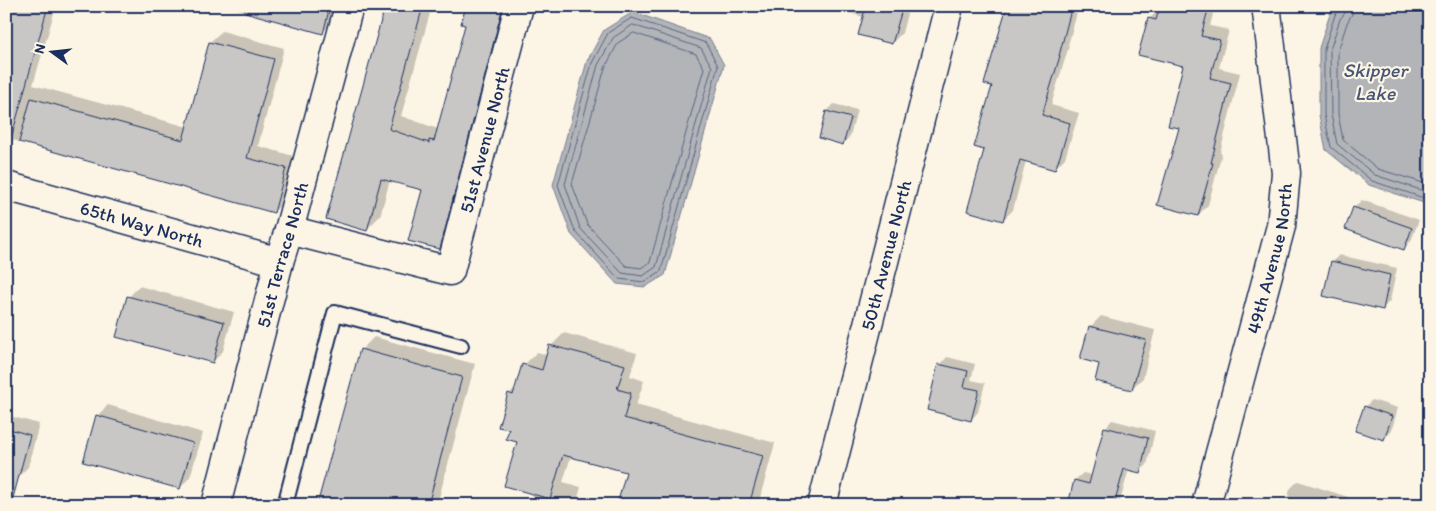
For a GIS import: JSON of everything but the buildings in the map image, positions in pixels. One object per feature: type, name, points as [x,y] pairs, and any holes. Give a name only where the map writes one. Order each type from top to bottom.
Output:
[{"type":"street","name":"51st Terrace North","points":[[216,505],[348,6]]},
{"type":"street","name":"51st Avenue North","points":[[289,230],[450,271],[519,6]]},
{"type":"street","name":"50th Avenue North","points":[[822,505],[949,6]]},
{"type":"street","name":"49th Avenue North","points":[[1206,505],[1281,226],[1286,173],[1267,6]]},
{"type":"street","name":"65th Way North","points":[[6,186],[279,262]]},
{"type":"lane","points":[[285,505],[335,313],[461,346]]},
{"type":"water","name":"Skipper Lake","points":[[1338,6],[1430,6],[1430,205],[1369,185],[1326,150],[1319,115],[1319,48],[1331,11]]},
{"type":"water","points":[[633,12],[710,39],[724,65],[665,275],[645,287],[617,284],[571,234],[553,185],[587,61],[604,30]]}]
